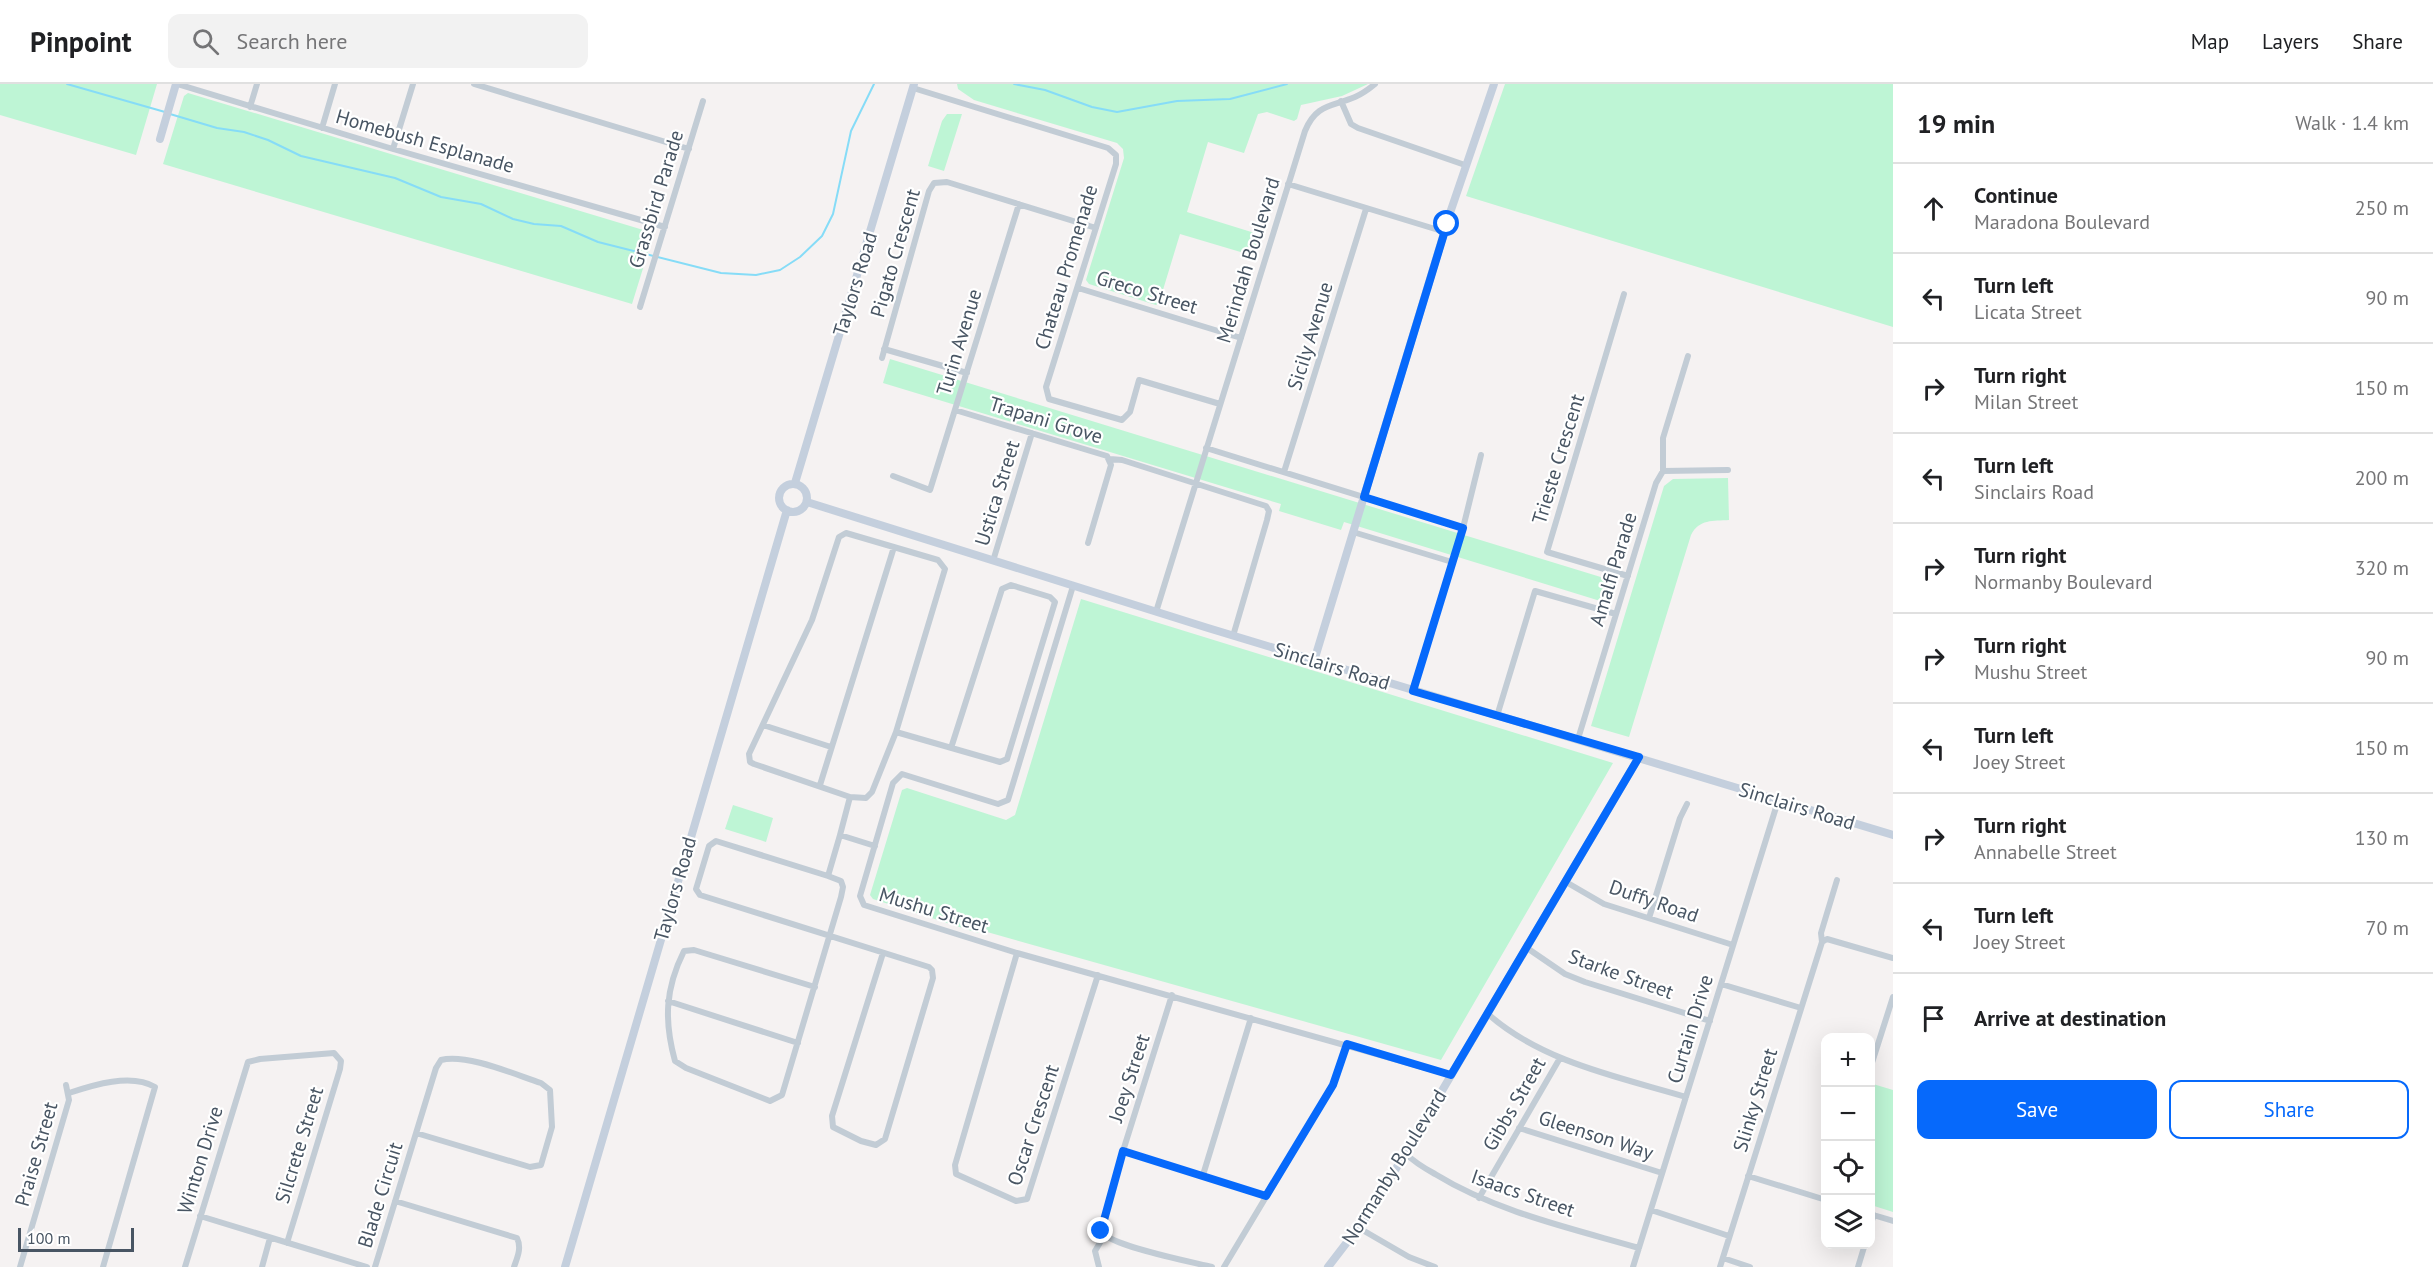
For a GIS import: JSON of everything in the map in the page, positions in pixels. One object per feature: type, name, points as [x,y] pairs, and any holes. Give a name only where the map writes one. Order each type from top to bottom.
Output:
[{"type":"street","name":"Homebush Esplanade","points":[[176,84],[393,150],[665,227]]},
{"type":"street","points":[[160,139],[176,84]]},
{"type":"street","points":[[250,107],[257,84]]},
{"type":"street","points":[[322,128],[335,84]]},
{"type":"street","points":[[393,150],[413,84]]},
{"type":"street","points":[[474,84],[689,149]]},
{"type":"street","name":"Merindah Boulevard","points":[[1156,612],[1305,131],[1311,117],[1326,106],[1354,97],[1375,84]]},
{"type":"street","points":[[1314,661],[1465,165],[1494,84]]},
{"type":"street","name":"Chateau Promenade","points":[[913,86],[1113,151],[1117,159],[1046,387],[1049,399],[1122,420],[1130,412],[1139,380],[1220,404]]},
{"type":"street","name":"Taylors Road","points":[[795,483],[913,86]]},
{"type":"street","name":"Grassbird Parade","points":[[640,307],[703,101]]},
{"type":"street","points":[[1341,101],[1351,124],[1358,128],[1465,165]]},
{"type":"street","name":"Pigato Crescent","points":[[882,358],[929,191],[934,183],[947,182],[1096,228]]},
{"type":"street","points":[[1288,184],[1445,232]]},
{"type":"street","name":"Turin Avenue","points":[[893,476],[930,490],[1019,204]]},
{"type":"street","name":"Sicily Avenue","points":[[1284,472],[1366,209]]},
{"type":"street","name":"Greco Street","points":[[1078,288],[1241,338]]},
{"type":"street","name":"Trieste Crescent","points":[[1624,294],[1547,552],[1628,576]]},
{"type":"street","points":[[884,349],[967,373]]},
{"type":"street","points":[[1688,356],[1663,438],[1663,471],[1728,470]]},
{"type":"street","name":"Trapani Grove","points":[[955,410],[1107,456],[1111,465],[1088,543]]},
{"type":"street","name":"Ustica Street","points":[[993,561],[1032,433]]},
{"type":"street","points":[[1206,448],[1463,528]]},
{"type":"street","points":[[1413,691],[1463,528],[1481,455]]},
{"type":"street","points":[[1110,459],[1122,460],[1266,506],[1269,511],[1233,636]]},
{"type":"street","name":"Amalfi Parade","points":[[1578,739],[1656,483],[1663,471]]},
{"type":"street","points":[[795,483],[804,489],[807,502],[801,510],[787,510],[781,505],[780,493],[786,485],[795,483]]},
{"type":"street","name":"Sinclairs Road","points":[[807,502],[1314,661],[1893,835]]},
{"type":"street","name":"Taylors Road","points":[[565,1267],[787,510]]},
{"type":"street","points":[[1353,532],[1452,562]]},
{"type":"street","points":[[842,534],[894,547],[944,565],[945,569],[896,732],[870,796],[861,799],[850,797],[750,762],[750,749],[763,725],[814,615],[839,537],[842,534]]},
{"type":"street","points":[[820,785],[894,547]]},
{"type":"street","points":[[896,732],[951,748],[1000,762],[1007,759],[1055,602],[1050,597],[1011,585],[1002,589],[951,748]]},
{"type":"street","name":"Mushu Street","points":[[1073,586],[1008,800],[998,804],[902,774],[893,783],[860,897],[864,905],[1017,953],[1451,1075]]},
{"type":"street","points":[[1497,716],[1535,591],[1616,614]]},
{"type":"street","points":[[763,725],[831,747]]},
{"type":"street","name":"Normanby Boulevard","points":[[1328,1266],[1359,1228],[1405,1153],[1639,757]]},
{"type":"street","points":[[828,876],[850,797]]},
{"type":"street","name":"Curtain Drive","points":[[1634,1267],[1778,801]]},
{"type":"street","points":[[1649,918],[1680,818],[1688,804]]},
{"type":"street","points":[[840,835],[875,846]]},
{"type":"street","points":[[815,987],[694,950],[684,951],[668,1001],[669,1028],[675,1061],[686,1068],[770,1101],[782,1095],[815,987],[830,936],[843,887],[841,881],[828,876],[716,841],[709,846],[696,888],[700,895],[830,936],[883,953],[929,967],[932,970],[933,978],[885,1139],[876,1145],[861,1141],[833,1126],[832,1116],[883,953]]},
{"type":"street","name":"Slinky Street","points":[[1720,1267],[1822,942],[1821,933],[1837,880]]},
{"type":"street","name":"Duffy Road","points":[[1566,882],[1605,904],[1733,945]]},
{"type":"street","points":[[1822,942],[1827,939],[1893,958]]},
{"type":"street","name":"Starke Street","points":[[1527,948],[1565,974],[1585,982],[1710,1021]]},
{"type":"street","name":"Oscar Crescent","points":[[1017,953],[955,1165],[956,1174],[1016,1201],[1027,1199],[1098,975]]},
{"type":"street","points":[[1721,984],[1801,1008]]},
{"type":"street","name":"Joey Street","points":[[1099,1267],[1095,1251],[1104,1236],[1101,1226],[1172,995]]},
{"type":"street","points":[[1875,1056],[1890,1016],[1893,997]]},
{"type":"street","points":[[668,1001],[798,1043]]},
{"type":"street","points":[[1488,1014],[1560,1058],[1686,1097]]},
{"type":"street","points":[[1203,1175],[1251,1018]]},
{"type":"street","points":[[1224,1267],[1333,1085],[1347,1044]]},
{"type":"street","name":"Winton Drive","points":[[185,1267],[248,1062],[328,1052],[338,1056]]},
{"type":"street","name":"Silcrete Street","points":[[287,1243],[340,1069],[341,1061],[338,1056]]},
{"type":"street","name":"Blade Circuit","points":[[375,1267],[395,1201],[436,1068],[441,1060],[449,1058],[479,1064],[541,1083],[550,1090],[552,1127],[540,1166],[530,1167],[416,1133]]},
{"type":"street","name":"Gibbs Street","points":[[1479,1198],[1560,1058]]},
{"type":"street","points":[[69,1093],[131,1080],[155,1087],[103,1267]]},
{"type":"street","name":"Praise Street","points":[[20,1267],[66,1112],[69,1093],[66,1085]]},
{"type":"street","name":"Gleenson Way","points":[[1519,1128],[1662,1173]]},
{"type":"street","points":[[1123,1151],[1266,1196]]},
{"type":"street","name":"Isaacs Street","points":[[1405,1153],[1413,1161],[1479,1198],[1639,1248]]},
{"type":"street","points":[[1749,1176],[1821,1199]]},
{"type":"street","points":[[395,1201],[517,1238],[519,1250],[514,1267]]},
{"type":"street","points":[[1651,1210],[1730,1236]]},
{"type":"street","points":[[200,1216],[367,1267]]},
{"type":"street","points":[[1875,1216],[1893,1221]]},
{"type":"street","points":[[1359,1228],[1409,1257],[1435,1267]]},
{"type":"street","points":[[1104,1236],[1160,1255],[1212,1267]]},
{"type":"street","points":[[262,1267],[270,1238]]},
{"type":"street","points":[[1858,1267],[1864,1249]]},
{"type":"street","points":[[1723,1258],[1750,1267]]},
{"type":"street","points":[[339,1267],[341,1259]]},
{"type":"green space","points":[[0,84],[157,84],[136,155],[0,115]]},
{"type":"green space","points":[[957,84],[1368,84],[1342,96],[1301,105],[1297,119],[1294,121],[1267,112],[1258,114],[1244,153],[1208,142],[1187,212],[1261,235],[1254,256],[1180,234],[1159,303],[1156,305],[1089,284],[1086,280],[1124,158],[1123,149],[1117,143],[974,100],[958,89]]},
{"type":"green space","points":[[1505,84],[1893,84],[1893,327],[1466,196]]},
{"type":"green space","points":[[188,93],[650,232],[653,236],[632,304],[163,164],[184,96]]},
{"type":"green space","points":[[947,114],[962,114],[944,171],[928,166],[942,121]]},
{"type":"green space","points":[[890,359],[1617,582],[1610,604],[1344,522],[1341,530],[1279,511],[1281,504],[883,383]]},
{"type":"green space","points":[[1728,478],[1729,520],[1702,523],[1691,535],[1629,737],[1591,726],[1664,486],[1673,479]]},
{"type":"green space","points":[[1081,599],[1613,763],[1441,1060],[980,930],[978,933],[873,899],[870,895],[902,790],[907,788],[1006,820],[1015,815]]},
{"type":"green space","points":[[733,805],[773,818],[766,842],[725,829]]},
{"type":"green space","points":[[1875,1085],[1893,1090],[1893,1212],[1875,1206]]},
{"type":"waterway","points":[[67,84],[165,112]]},
{"type":"waterway","points":[[170,114],[217,128],[244,132],[268,140],[301,156],[395,178],[441,197],[481,204],[513,219],[534,224],[561,226],[598,242],[721,273],[756,275],[780,270],[800,257],[822,236],[833,214],[851,131],[874,84]]},
{"type":"waterway","points":[[1014,84],[1045,90],[1092,107],[1117,112],[1177,101],[1230,99],[1287,84]]},
{"type":"route","points":[[1101,1231],[1123,1151],[1266,1196],[1333,1085],[1347,1044],[1451,1075],[1639,757],[1413,691],[1463,528],[1364,497],[1447,224]]}]
